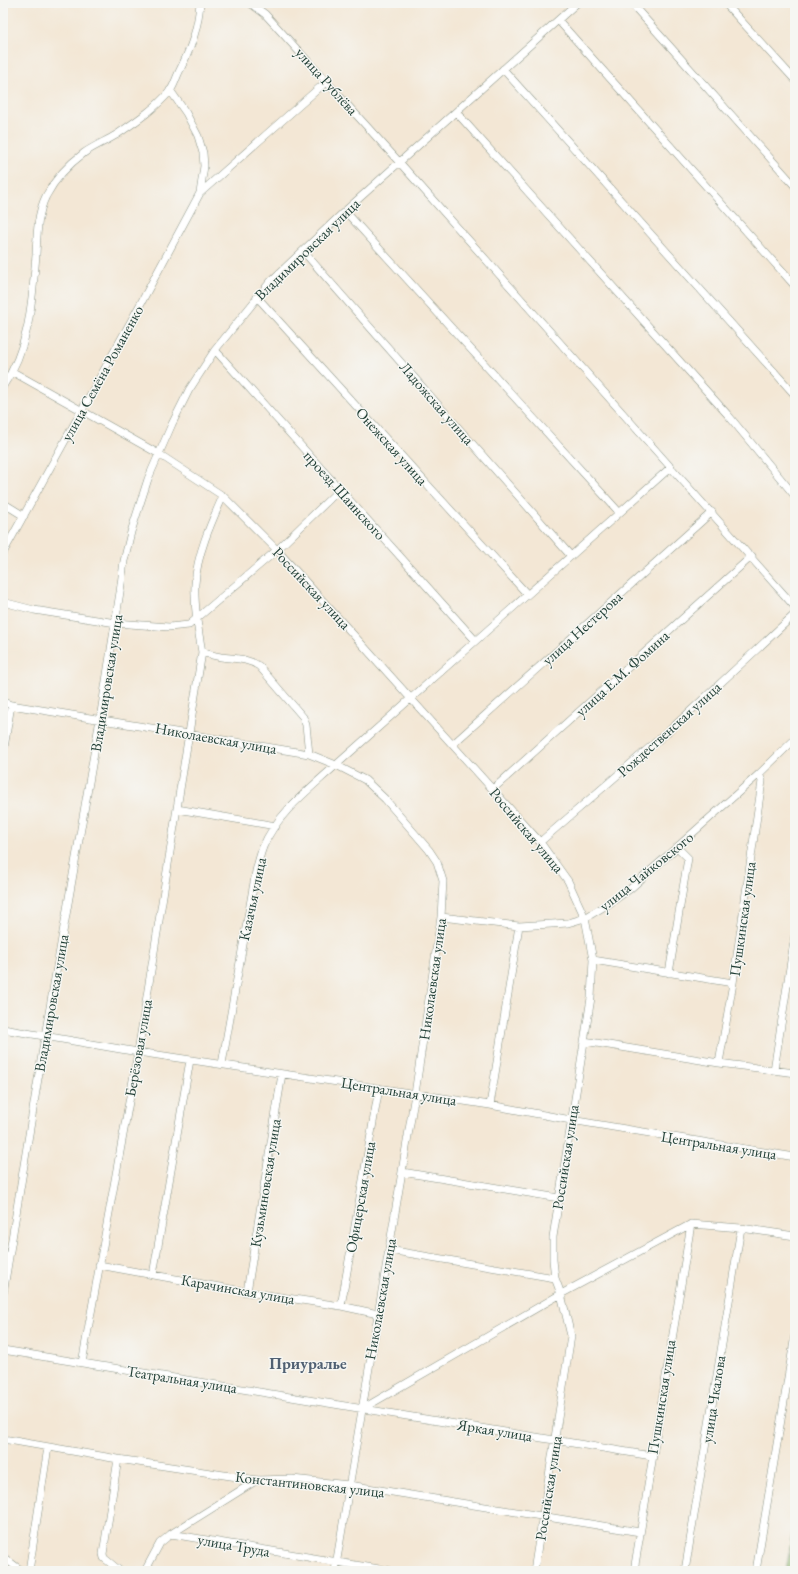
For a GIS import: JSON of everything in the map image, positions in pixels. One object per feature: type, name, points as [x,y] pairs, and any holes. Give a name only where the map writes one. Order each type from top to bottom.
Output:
[{"type":"street","points":[[3,386],[12,372],[23,345],[30,319],[33,301],[37,231],[46,197],[59,177],[71,164],[85,153],[146,114],[170,90],[191,48],[198,21],[200,3]]},
{"type":"street","name":"улица Рублёва","points":[[250,3],[265,14],[327,82],[670,467],[752,556],[795,607]]},
{"type":"street","name":"Владимировская улица","points":[[3,1294],[45,1036],[116,623],[124,561],[131,532],[148,479],[172,424],[189,390],[215,350],[271,281],[345,212],[577,3]]},
{"type":"street","points":[[631,3],[795,186]]},
{"type":"street","points":[[725,3],[795,80]]},
{"type":"street","points":[[558,20],[795,286]]},
{"type":"street","points":[[503,69],[795,395]]},
{"type":"street","name":"улица Семёна Романенко","points":[[200,193],[327,82]]},
{"type":"street","name":"улица Семёна Романенко","points":[[3,553],[200,193],[204,166],[198,136],[186,113],[170,90]]},
{"type":"street","points":[[456,112],[728,415],[795,496]]},
{"type":"street","points":[[345,212],[619,512]]},
{"type":"street","name":"Ладожская улица","points":[[303,251],[570,555]]},
{"type":"street","name":"Онежская улица","points":[[257,297],[527,594]]},
{"type":"street","name":"проезд Шаинского","points":[[215,350],[475,640]]},
{"type":"street","name":"Российская улица","points":[[12,372],[159,454],[223,496],[277,550],[540,842],[568,881],[585,918],[593,960],[591,998],[553,1236],[555,1278],[561,1294],[571,1336],[556,1439],[534,1571]]},
{"type":"street","points":[[411,697],[670,467]]},
{"type":"street","points":[[3,602],[34,610],[116,623],[189,625],[277,550],[340,490]]},
{"type":"street","name":"Берёзовая улица","points":[[82,1363],[138,1052],[202,652],[196,620],[195,584],[198,564],[212,519],[223,496]]},
{"type":"street","points":[[3,503],[24,516]]},
{"type":"street","name":"улица Нестерова","points":[[452,744],[712,512]]},
{"type":"street","name":"улица Е.М. Фомина","points":[[493,789],[752,556]]},
{"type":"street","name":"Рождественская улица","points":[[540,842],[671,729],[795,614]]},
{"type":"street","points":[[202,652],[220,657],[244,659],[252,661],[259,666],[303,717],[306,725],[309,754]]},
{"type":"street","name":"Казачья улица","points":[[222,1064],[256,871],[264,846],[290,807],[411,697]]},
{"type":"street","name":"Николаевская улица","points":[[3,702],[11,705],[189,733],[309,754],[336,765],[365,780],[385,799],[429,850],[437,862],[443,881],[441,917],[415,1094],[335,1571]]},
{"type":"street","points":[[3,754],[11,705]]},
{"type":"street","name":"улица Чайковского","points":[[441,917],[518,926],[568,923],[585,918],[604,907],[630,888],[759,774],[795,739]]},
{"type":"street","name":"Пушкинская улица","points":[[719,1063],[733,983],[762,781],[759,774]]},
{"type":"street","points":[[178,809],[276,826]]},
{"type":"street","points":[[669,973],[688,858],[677,847]]},
{"type":"street","points":[[490,1105],[518,926]]},
{"type":"street","points":[[774,1070],[795,935]]},
{"type":"street","points":[[593,960],[733,983]]},
{"type":"street","name":"Центральная улица","points":[[3,1029],[138,1052],[490,1105],[795,1157]]},
{"type":"street","points":[[584,1041],[719,1063],[795,1073]]},
{"type":"street","points":[[153,1275],[190,1060]]},
{"type":"street","name":"Кузьминовская улица","points":[[247,1292],[282,1074]]},
{"type":"street","name":"Офицерская улица","points":[[341,1306],[379,1088]]},
{"type":"street","points":[[402,1172],[559,1198]]},
{"type":"street","points":[[362,1409],[561,1294],[691,1224],[741,1228],[795,1236]]},
{"type":"street","name":"Пушкинская улица","points":[[634,1571],[691,1224]]},
{"type":"street","name":"улица Чкалова","points":[[685,1571],[741,1228]]},
{"type":"street","points":[[389,1250],[555,1278]]},
{"type":"street","name":"Карачинская улица","points":[[99,1265],[247,1292],[341,1306],[378,1314]]},
{"type":"street","points":[[756,1571],[795,1334]]},
{"type":"street","name":"Театральная улица","points":[[3,1350],[362,1409]]},
{"type":"street","name":"Яркая улица","points":[[362,1409],[556,1439],[652,1456]]},
{"type":"street","name":"Константиновская улица","points":[[3,1439],[118,1459],[257,1480],[292,1479],[349,1485],[640,1532]]},
{"type":"street","points":[[29,1571],[48,1447]]},
{"type":"street","points":[[118,1459],[102,1554],[104,1558],[120,1571]]},
{"type":"street","points":[[145,1571],[160,1543],[171,1534],[257,1480]]},
{"type":"street","name":"улица Труда","points":[[171,1534],[391,1571]]},
{"type":"street","points":[[3,1557],[22,1571]]},
{"type":"green space","points":[[795,1516],[795,1571],[786,1571]]},
{"type":"district","name":"Приуралье","points":[[308,1363]]}]
